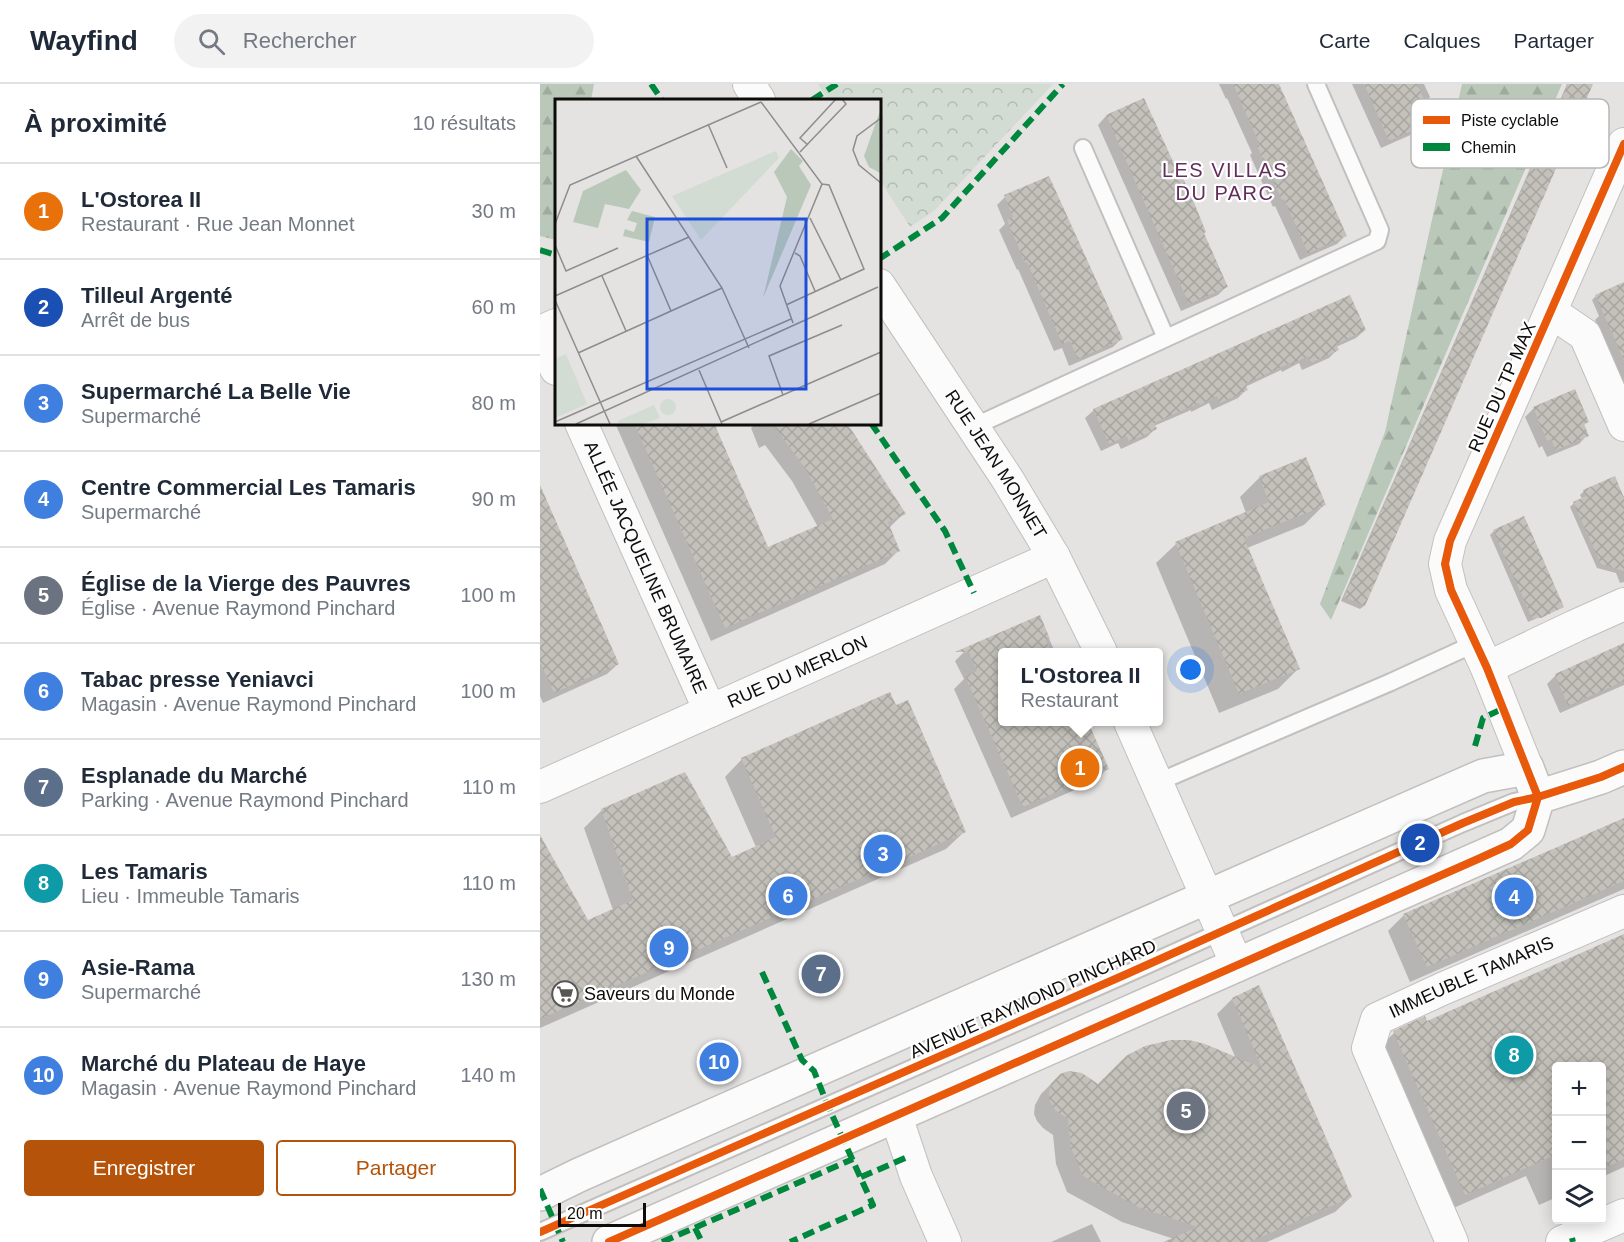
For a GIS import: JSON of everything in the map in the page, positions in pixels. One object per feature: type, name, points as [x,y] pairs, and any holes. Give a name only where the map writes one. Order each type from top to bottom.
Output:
[{"type":"street","points":[[748,84],[758,99]]},
{"type":"street","name":"RUE DU TP MAX","points":[[1533,783],[1482,656],[1451,590],[1445,564],[1450,541],[1624,144]]},
{"type":"street","name":"RUE JEAN MONNET","points":[[880,287],[1008,480],[1054,557],[1099,648]]},
{"type":"street","points":[[1550,314],[1585,335],[1624,425]]},
{"type":"street","points":[[555,325],[540,332],[555,367]]},
{"type":"street","name":"ALLÉE JACQUELINE BRUMAIRE","points":[[581,424],[710,711]]},
{"type":"street","name":"RUE DU MERLON","points":[[540,787],[1054,557]]},
{"type":"street","points":[[1482,656],[1575,626],[1624,604]]},
{"type":"street","points":[[1133,726],[1237,965]]},
{"type":"street","name":"AVENUE RAYMOND PINCHARD","points":[[540,1194],[589,1170],[1483,776],[1533,783],[1601,777],[1624,767]]},
{"type":"street","points":[[609,1242],[1511,844],[1528,830],[1533,783]]},
{"type":"street","name":"IMMEUBLE TAMARIS","points":[[1452,1242],[1368,1048],[1377,1019],[1624,911]]},
{"type":"street","points":[[896,1116],[916,1176],[945,1242]]},
{"type":"street","points":[[1562,1242],[1624,1215]]},
{"type":"lane","points":[[973,427],[1377,241],[1380,230],[1316,84]]},
{"type":"lane","points":[[1083,148],[1166,338]]},
{"type":"lane","points":[[1156,783],[1380,687],[1482,656]]},
{"type":"lane","name":"AVENUE RAYMOND PINCHARD","points":[[540,1232],[1514,802],[1533,783]]},
{"type":"green space","points":[[540,84],[594,84],[591,99],[555,99],[555,240],[540,236]]},
{"type":"green space","points":[[818,84],[1053,84],[934,211],[910,227],[880,181],[880,99],[827,99]]},
{"type":"green space","points":[[1462,84],[1562,84],[1556,99],[1459,99]]},
{"type":"green space","points":[[1443,168],[1526,168],[1331,620],[1320,604],[1385,432]]},
{"type":"building","points":[[1233,84],[1279,84],[1347,236],[1308,253],[1257,146],[1260,145]]},
{"type":"building","points":[[1364,84],[1417,84],[1424,99],[1411,99],[1411,131],[1389,141]]},
{"type":"building","points":[[1568,84],[1593,84],[1586,99],[1561,99]]},
{"type":"building","points":[[1144,98],[1195,205],[1206,232],[1204,233],[1228,287],[1189,304],[1106,115]]},
{"type":"building","points":[[1531,168],[1556,168],[1365,606],[1344,597]]},
{"type":"building","points":[[1049,176],[1123,339],[1078,359],[1070,341],[1062,344],[1007,220],[1013,217],[1004,195]]},
{"type":"building","points":[[1624,282],[1624,360],[1595,295]]},
{"type":"building","points":[[1350,295],[1366,330],[1336,344],[1339,350],[1311,363],[1308,356],[1291,365],[1290,363],[1245,384],[1248,390],[1220,403],[1217,396],[1154,423],[1157,429],[1129,442],[1127,436],[1109,444],[1093,409]]},
{"type":"building","points":[[1575,389],[1589,422],[1584,424],[1589,436],[1556,450],[1551,439],[1547,441],[1533,407]]},
{"type":"building","points":[[634,424],[714,424],[768,547],[833,519],[805,468],[773,424],[848,424],[906,514],[888,522],[900,551],[725,628]]},
{"type":"building","points":[[1306,457],[1326,505],[1244,538],[1300,669],[1239,694],[1175,542],[1269,502],[1259,476]]},
{"type":"building","points":[[1615,476],[1624,498],[1624,571],[1601,564],[1573,502],[1586,496],[1583,490]]},
{"type":"building","points":[[540,485],[619,664],[554,693],[540,662]]},
{"type":"building","points":[[1524,516],[1564,607],[1541,618],[1532,618],[1493,530]]},
{"type":"building","points":[[1040,615],[1050,639],[1046,640],[1049,648],[998,648],[998,726],[1090,726],[1109,769],[1023,807],[965,676],[977,671],[969,652],[955,652]]},
{"type":"building","points":[[1624,643],[1624,681],[1568,706],[1555,674]]},
{"type":"building","points":[[890,692],[896,705],[908,700],[966,832],[540,1019],[540,835],[588,920],[633,900],[601,809],[685,772],[732,857],[776,837],[741,758]]},
{"type":"building","points":[[1624,818],[1624,881],[1427,967],[1403,914]]},
{"type":"building","points":[[1624,934],[1624,1159],[1606,1167],[1606,1062],[1552,1062],[1552,1156],[1465,1195],[1393,1031],[1425,1016],[1427,1021]]},
{"type":"building","points":[[1259,985],[1352,1197],[1250,1242],[1163,1242],[1198,1227],[1138,1207],[1083,1176],[1071,1148],[1068,1119],[1055,1110],[1050,1102],[1051,1084],[1060,1074],[1069,1071],[1082,1073],[1098,1084],[1126,1056],[1145,1046],[1171,1040],[1189,1040],[1205,1044],[1262,1068],[1232,998]]},
{"type":"marked path","points":[[651,84],[661,99]]},
{"type":"marked path","points":[[814,99],[837,84]]},
{"type":"marked path","points":[[880,258],[942,218],[1063,84]]},
{"type":"marked path","points":[[540,250],[555,253]]},
{"type":"marked path","points":[[872,424],[945,531],[974,593]]},
{"type":"marked path","points":[[1475,746],[1483,718],[1504,708]]},
{"type":"marked path","points":[[762,972],[802,1060],[814,1071],[873,1205],[790,1242]]},
{"type":"marked path","points":[[861,1177],[910,1156]]},
{"type":"marked path","points":[[662,1242],[853,1159]]},
{"type":"marked path","points":[[540,1189],[563,1242]]},
{"type":"marked path","points":[[695,1228],[702,1242]]},
{"type":"marked path","points":[[1572,1238],[1573,1242]]},
{"type":"cycle path","points":[[609,1242],[1478,859],[1511,844],[1528,830],[1538,797],[1487,668],[1451,590],[1445,564],[1450,541],[1624,144]]},
{"type":"cycle path","points":[[540,1232],[1129,973],[1463,823],[1514,802],[1538,797],[1601,777],[1624,767]]},
{"type":"place","name":"L'Ostorea II","points":[[1080,768]]},
{"type":"place","name":"Tilleul Argenté","points":[[1420,843]]},
{"type":"place","name":"Supermarché La Belle Vie","points":[[883,854]]},
{"type":"place","name":"Tabac presse Yeniavci","points":[[788,896]]},
{"type":"place","name":"Centre Commercial Les Tamaris","points":[[1514,897]]},
{"type":"place","name":"Asie-Rama","points":[[669,948]]},
{"type":"place","name":"Esplanade du Marché","points":[[821,974]]},
{"type":"place","name":"Saveurs du Monde","points":[[565,994]]},
{"type":"place","name":"Les Tamaris","points":[[1514,1055]]},
{"type":"place","name":"Marché du Plateau de Haye","points":[[719,1062]]},
{"type":"place","name":"Église de la Vierge des Pauvres","points":[[1186,1111]]},
{"type":"district","name":"LES VILLAS DU PARC","points":[[1225,182]]}]
